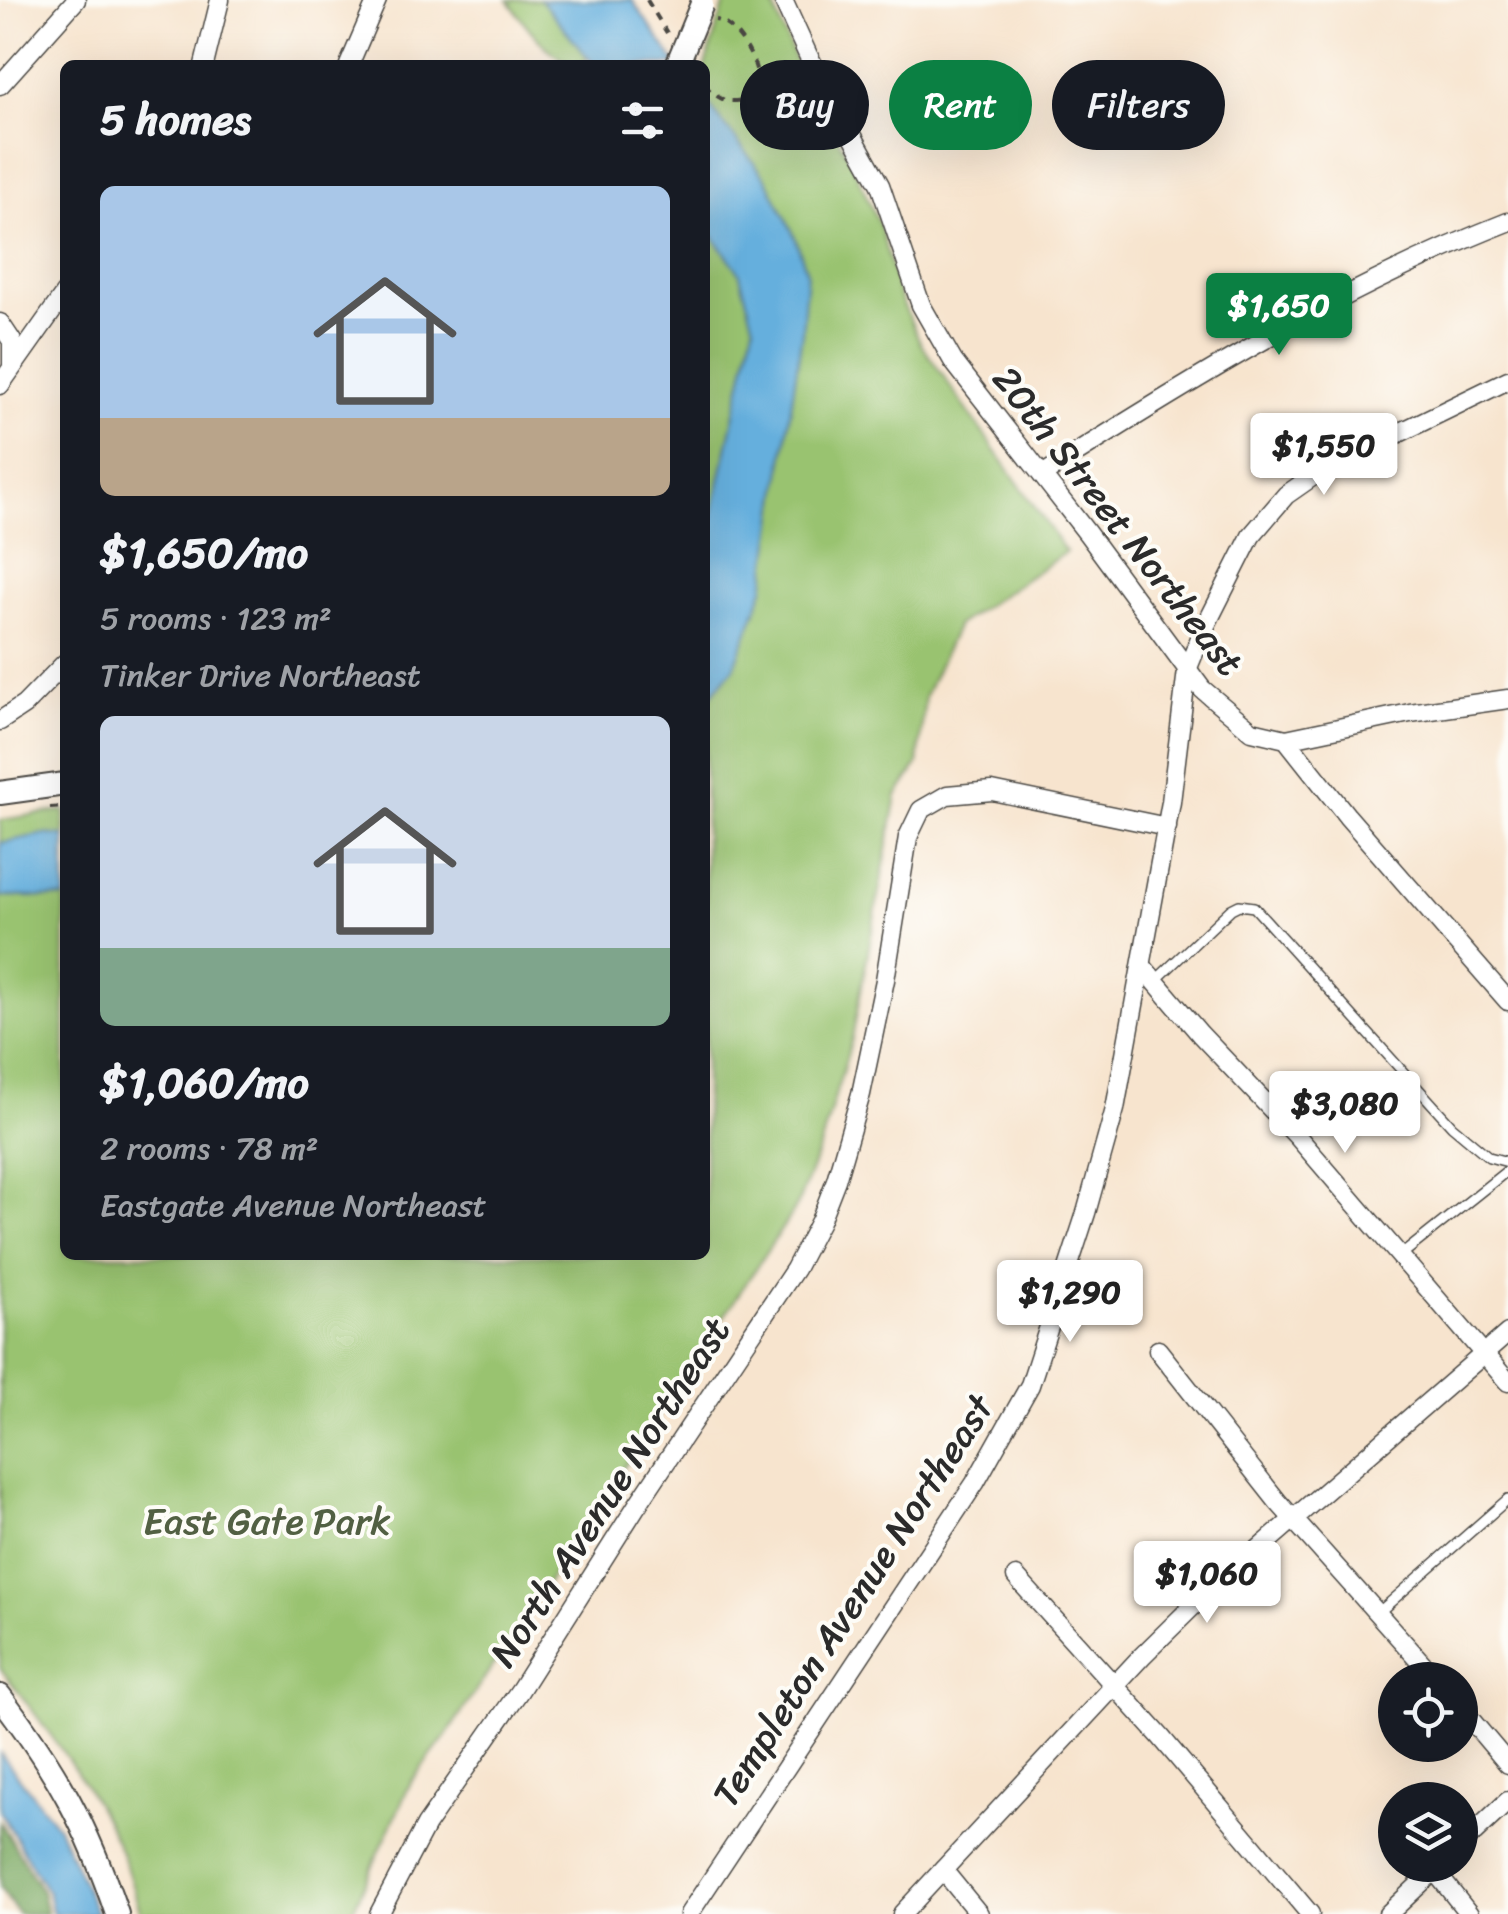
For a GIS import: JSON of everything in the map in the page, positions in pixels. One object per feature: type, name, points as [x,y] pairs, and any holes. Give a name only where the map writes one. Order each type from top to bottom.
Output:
[{"type":"street","points":[[0,85],[76,0]]},
{"type":"street","points":[[205,60],[220,0]]},
{"type":"street","points":[[351,60],[377,0]]},
{"type":"street","name":"20th Street Northeast","points":[[784,0],[808,55],[880,185],[906,266],[936,334],[953,361],[1202,689],[1252,731],[1286,739]]},
{"type":"street","points":[[680,60],[705,9]]},
{"type":"street","points":[[1042,475],[1290,324],[1422,257],[1508,222]]},
{"type":"street","points":[[4,377],[60,300]]},
{"type":"street","points":[[0,323],[12,341],[14,353],[4,377]]},
{"type":"street","name":"Templeton Avenue Northeast","points":[[689,1914],[974,1483],[1030,1385],[1081,1231],[1149,974],[1187,670],[1202,631],[1251,536],[1286,495],[1319,472],[1508,380]]},
{"type":"street","points":[[0,721],[24,705],[60,668]]},
{"type":"street","points":[[1508,699],[1410,713],[1286,739],[1347,816],[1508,1001]]},
{"type":"street","points":[[0,793],[60,785]]},
{"type":"street","name":"North Avenue Northeast","points":[[379,1914],[426,1826],[520,1690],[795,1269],[820,1222],[842,1164],[861,1094],[885,980],[908,837],[922,810],[947,794],[992,791],[1166,827]]},
{"type":"street","points":[[1149,974],[1296,1136],[1508,1382]]},
{"type":"street","points":[[902,1914],[1114,1686],[1194,1606],[1508,1332]]},
{"type":"street","points":[[1158,1350],[1295,1520],[1421,1662]]},
{"type":"street","points":[[1016,1577],[1160,1736],[1310,1914]]},
{"type":"street","points":[[0,1696],[76,1808],[99,1859],[117,1914]]},
{"type":"street","points":[[1478,1728],[1508,1764]]},
{"type":"street","points":[[1478,1829],[1508,1801]]},
{"type":"street","points":[[943,1870],[980,1914]]},
{"type":"street","points":[[1388,1914],[1422,1882]]},
{"type":"street","points":[[1447,1882],[1470,1914]]},
{"type":"lane","points":[[1149,974],[1231,909],[1239,905],[1254,907],[1452,1126],[1489,1157],[1508,1162]]},
{"type":"lane","points":[[1400,1256],[1508,1170]]},
{"type":"lane","points":[[1378,1613],[1508,1499]]},
{"type":"path","points":[[705,9],[714,20],[729,24],[754,61],[758,80],[748,98],[729,102],[710,90]]},
{"type":"green space","points":[[508,0],[616,0],[586,60],[561,58],[531,31]]},
{"type":"green space","name":"East Gate Park","points":[[726,0],[771,0],[795,60],[740,60],[740,150],[845,150],[880,226],[898,293],[921,344],[1066,552],[957,625],[925,696],[918,764],[897,796],[852,1039],[821,1144],[797,1206],[446,1736],[411,1782],[351,1914],[141,1914],[119,1848],[94,1800],[0,1668],[0,820],[60,811],[60,1260],[710,1260],[710,60],[707,60]]},
{"type":"green space","points":[[0,1821],[42,1892],[47,1914],[18,1914],[0,1888]]},
{"type":"water","points":[[541,0],[632,0],[674,60],[590,60]]},
{"type":"water","points":[[710,106],[740,150],[744,150],[766,178],[807,272],[802,333],[764,589],[734,668],[710,696],[710,526],[754,326],[739,272],[710,232]]},
{"type":"water","points":[[44,834],[60,836],[60,898],[0,896],[0,843]]},
{"type":"water","points":[[0,1753],[58,1827],[97,1914],[53,1914],[48,1893],[0,1811]]}]
